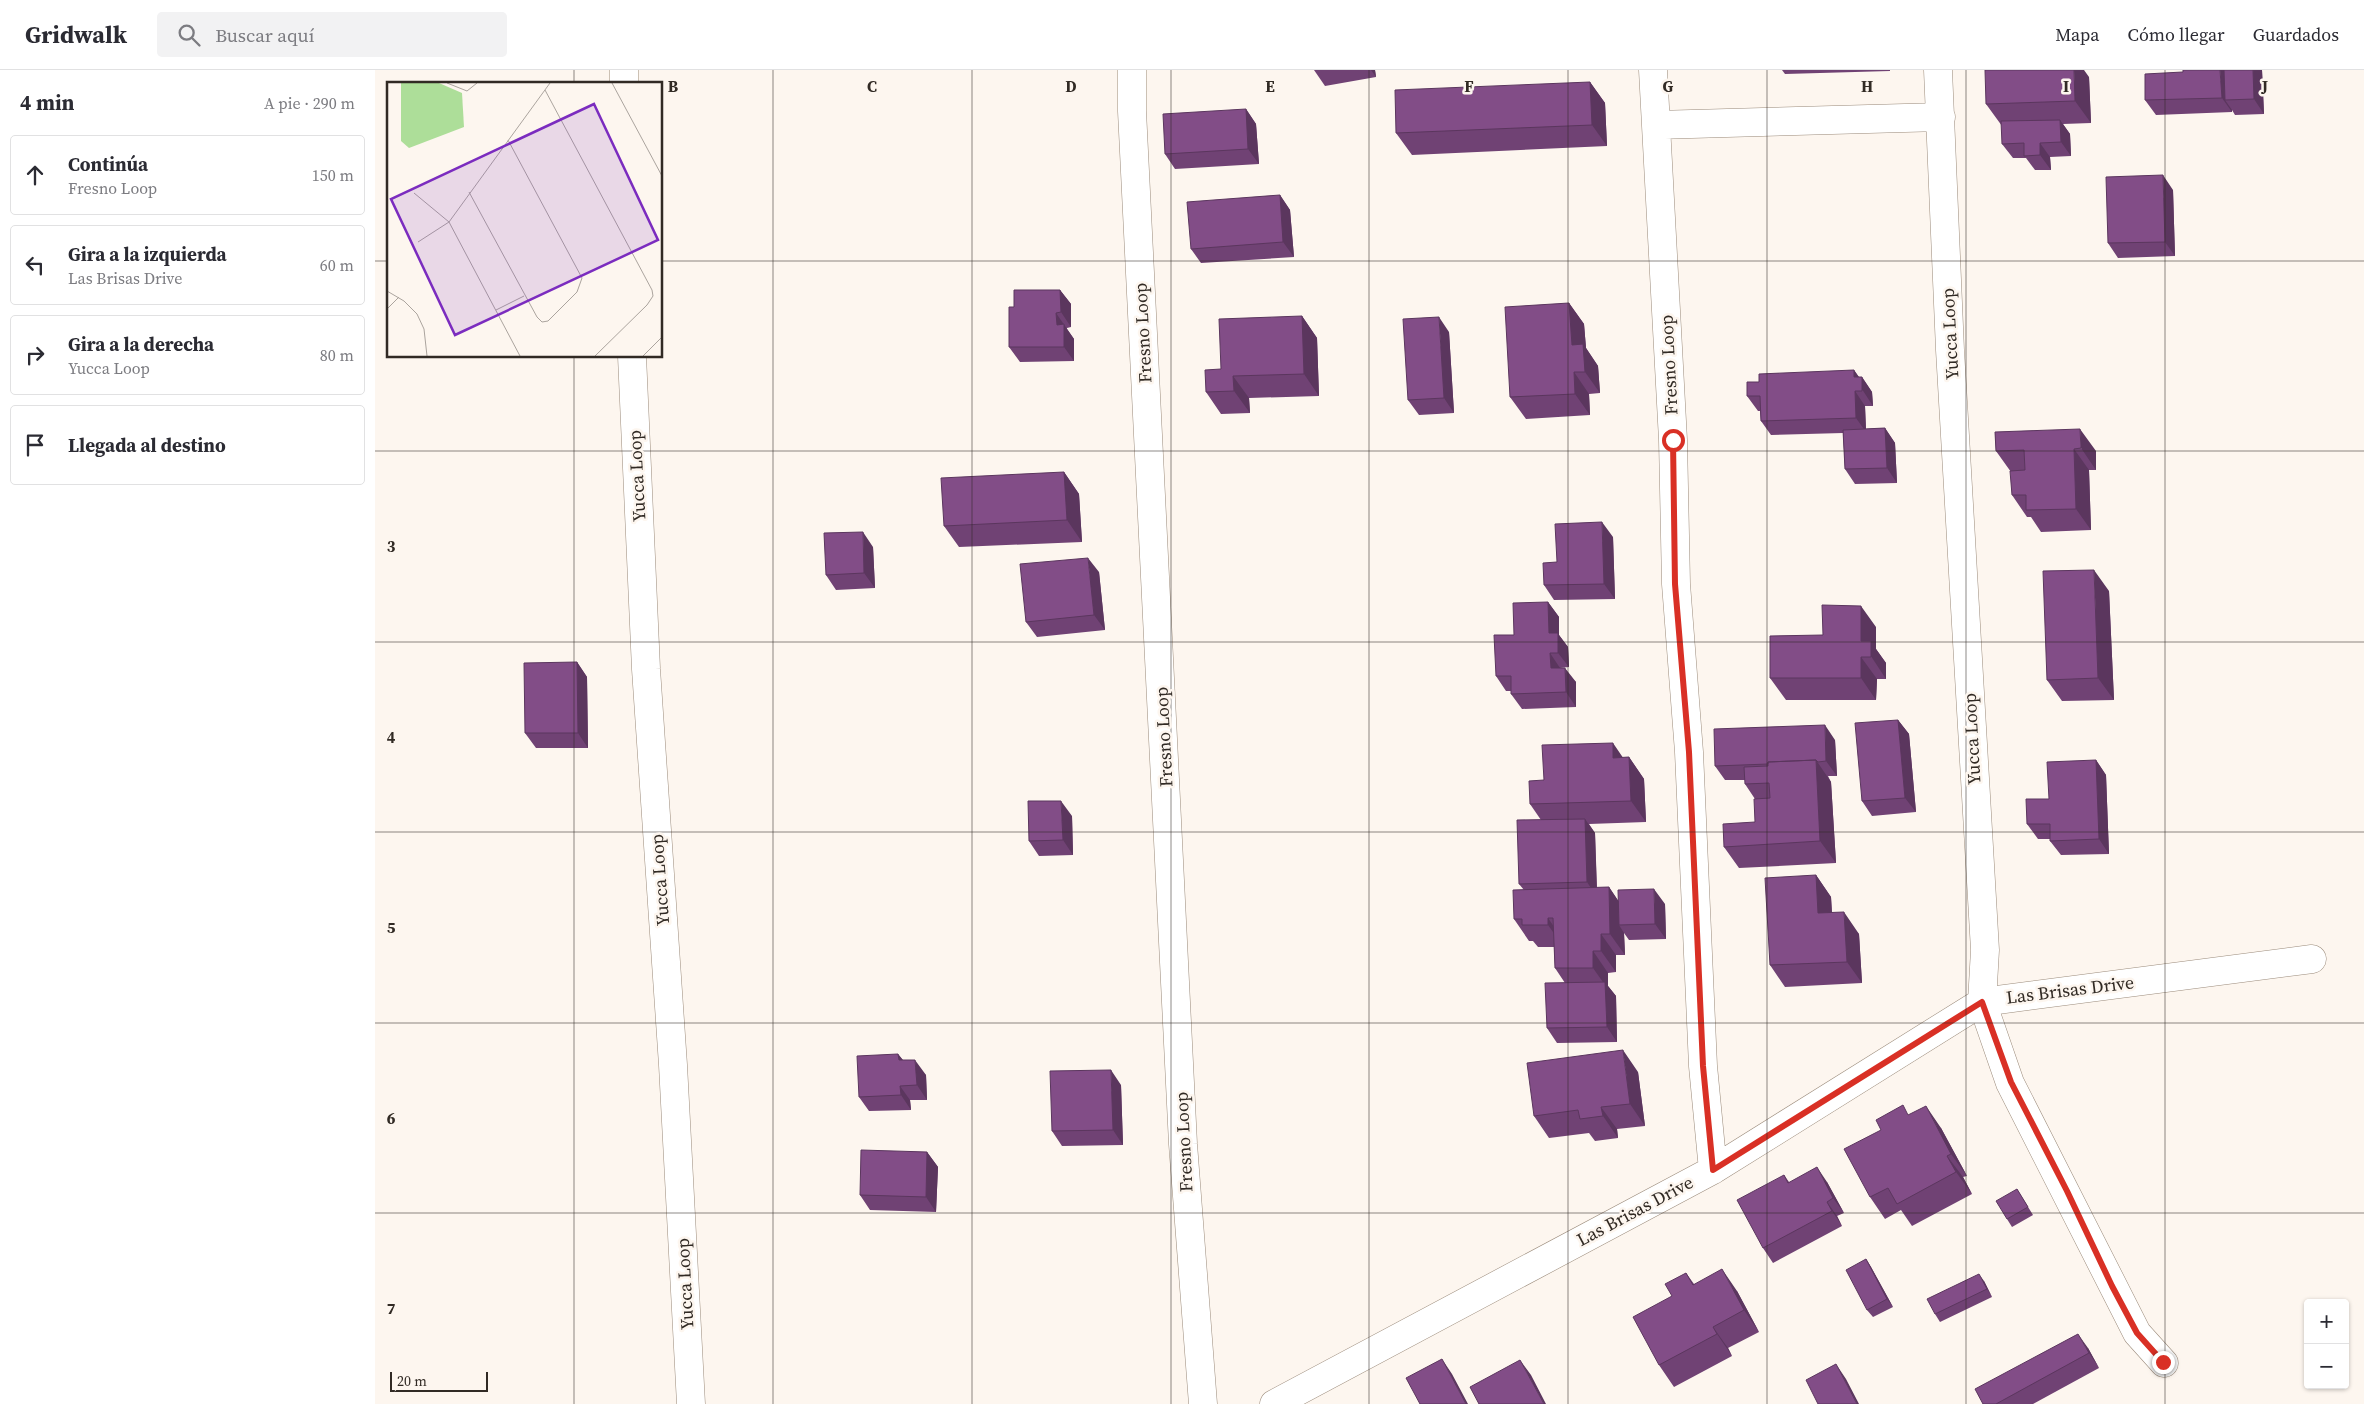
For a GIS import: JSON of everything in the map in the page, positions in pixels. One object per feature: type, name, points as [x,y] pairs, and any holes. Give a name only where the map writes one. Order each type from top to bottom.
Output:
[{"type":"street","name":"Fresno Loop","points":[[1132,70],[1131,111],[1183,1144],[1203,1404]]},
{"type":"street","name":"Fresno Loop","points":[[1653,70],[1673,440],[1675,584],[1689,752],[1703,1066],[1713,1170]]},
{"type":"street","name":"Yucca Loop","points":[[1938,70],[1950,350],[1985,950],[1982,1002],[2011,1082],[2067,1191],[2112,1286],[2137,1333],[2163,1362]]},
{"type":"street","points":[[1656,125],[1941,117]]},
{"type":"street","name":"Yucca Loop","points":[[632,358],[646,669],[673,1065],[691,1404]]},
{"type":"street","name":"Las Brisas Drive","points":[[1274,1404],[1713,1170],[1982,1002],[2312,958]]},
{"type":"building","points":[[1985,70],[2074,70],[2075,101],[1986,104]]},
{"type":"building","points":[[2183,70],[2220,70],[2222,98],[2145,100],[2145,74],[2183,72]]},
{"type":"building","points":[[2224,70],[2253,70],[2254,99],[2225,100]]},
{"type":"building","points":[[1590,82],[1592,125],[1396,133],[1395,90]]},
{"type":"building","points":[[1246,109],[1248,149],[1165,154],[1163,114]]},
{"type":"building","points":[[2060,120],[2061,142],[2040,143],[2040,155],[2024,156],[2024,143],[2002,144],[2001,121]]},
{"type":"building","points":[[2163,175],[2165,242],[2108,243],[2106,177]]},
{"type":"building","points":[[1280,195],[1283,242],[1191,249],[1187,202]]},
{"type":"building","points":[[1014,290],[1060,290],[1061,312],[1056,313],[1057,325],[1064,324],[1064,347],[1009,347],[1009,307],[1014,307]]},
{"type":"building","points":[[1569,303],[1572,345],[1583,344],[1585,372],[1574,372],[1575,394],[1510,397],[1505,307]]},
{"type":"building","points":[[1302,316],[1304,374],[1233,376],[1234,391],[1206,392],[1205,370],[1221,369],[1219,319]]},
{"type":"building","points":[[1439,317],[1444,398],[1408,400],[1403,319]]},
{"type":"building","points":[[1854,370],[1854,377],[1862,377],[1862,391],[1855,391],[1856,418],[1761,421],[1760,396],[1747,396],[1747,382],[1759,382],[1759,374]]},
{"type":"building","points":[[1885,428],[1887,468],[1845,469],[1843,430]]},
{"type":"building","points":[[2080,429],[2081,448],[2074,449],[2076,509],[2026,510],[2026,495],[2012,495],[2010,471],[2025,470],[2024,450],[1996,451],[1995,432]]},
{"type":"building","points":[[1064,472],[1067,520],[944,526],[941,478]]},
{"type":"building","points":[[1602,522],[1604,584],[1544,585],[1543,563],[1557,562],[1555,524]]},
{"type":"building","points":[[863,532],[864,573],[826,575],[824,533]]},
{"type":"building","points":[[1088,558],[1094,615],[1026,622],[1020,564]]},
{"type":"building","points":[[2094,570],[2098,678],[2047,680],[2043,571]]},
{"type":"building","points":[[1548,602],[1549,633],[1558,633],[1558,653],[1550,653],[1551,668],[1565,668],[1566,692],[1511,694],[1511,676],[1496,676],[1494,635],[1514,635],[1513,603]]},
{"type":"building","points":[[1822,605],[1861,606],[1861,641],[1871,641],[1871,657],[1861,657],[1861,678],[1770,678],[1770,636],[1823,635]]},
{"type":"building","points":[[577,662],[578,733],[525,733],[524,663]]},
{"type":"building","points":[[1898,720],[1905,798],[1862,801],[1855,723]]},
{"type":"building","points":[[1825,725],[1826,761],[1768,762],[1768,764],[1715,766],[1714,729]]},
{"type":"building","points":[[1613,743],[1613,758],[1629,757],[1631,801],[1530,804],[1529,781],[1544,780],[1542,745]]},
{"type":"building","points":[[1816,760],[1820,841],[1724,847],[1723,824],[1755,822],[1754,799],[1770,798],[1769,783],[1745,784],[1744,767],[1768,766],[1768,762]]},
{"type":"building","points":[[2096,760],[2099,839],[2050,841],[2050,824],[2027,824],[2026,799],[2049,799],[2047,762]]},
{"type":"building","points":[[1028,801],[1061,801],[1063,840],[1029,841]]},
{"type":"building","points":[[1585,819],[1587,882],[1519,884],[1517,820]]},
{"type":"building","points":[[1816,875],[1818,913],[1844,912],[1847,962],[1770,965],[1765,878]]},
{"type":"building","points":[[1609,887],[1610,934],[1601,934],[1601,951],[1593,951],[1593,968],[1555,968],[1553,918],[1548,918],[1548,925],[1522,925],[1522,919],[1514,919],[1513,890]]},
{"type":"building","points":[[1654,889],[1655,924],[1619,925],[1618,890]]},
{"type":"building","points":[[1605,982],[1607,1027],[1547,1028],[1545,983]]},
{"type":"building","points":[[1623,1050],[1630,1104],[1601,1107],[1603,1116],[1580,1119],[1578,1110],[1534,1116],[1527,1063]]},
{"type":"building","points":[[898,1054],[899,1060],[915,1060],[917,1085],[900,1086],[901,1095],[859,1097],[857,1056]]},
{"type":"building","points":[[1111,1070],[1113,1130],[1052,1131],[1050,1071]]},
{"type":"building","points":[[1903,1105],[1908,1115],[1926,1106],[1951,1154],[1947,1156],[1956,1172],[1897,1204],[1888,1188],[1870,1197],[1844,1149],[1881,1130],[1876,1120]]},
{"type":"building","points":[[861,1150],[927,1152],[926,1197],[860,1195]]},
{"type":"building","points":[[1817,1167],[1833,1198],[1827,1202],[1832,1211],[1763,1248],[1737,1200],[1784,1175],[1788,1183]]},
{"type":"building","points":[[2017,1189],[2028,1207],[2007,1219],[1996,1201]]},
{"type":"building","points":[[1866,1259],[1887,1299],[1867,1310],[1846,1270]]},
{"type":"building","points":[[1722,1269],[1744,1310],[1713,1327],[1717,1334],[1659,1365],[1633,1317],[1672,1296],[1665,1284],[1686,1273],[1693,1285]]},
{"type":"building","points":[[1979,1274],[1987,1289],[1935,1314],[1927,1299]]},
{"type":"building","points":[[2078,1334],[2089,1353],[1996,1404],[1983,1404],[1975,1389]]},
{"type":"building","points":[[1442,1359],[1466,1404],[1420,1404],[1406,1378]]},
{"type":"building","points":[[1520,1360],[1544,1404],[1479,1404],[1470,1387]]},
{"type":"building","points":[[1836,1364],[1857,1404],[1818,1404],[1806,1380]]},
{"type":"route","points":[[1673,440],[1675,584],[1689,752],[1703,1066],[1713,1170],[1982,1002],[2011,1082],[2067,1191],[2112,1286],[2137,1333],[2163,1362]]}]
